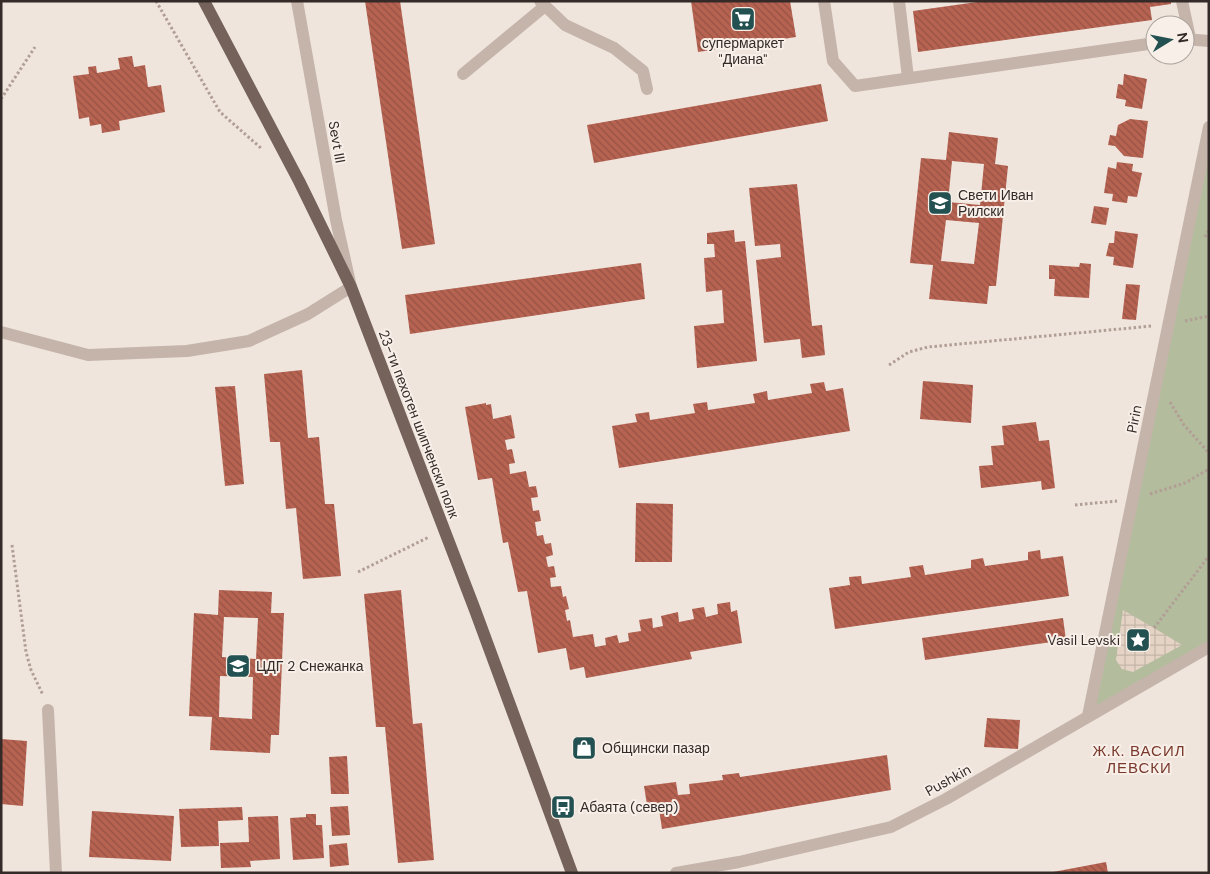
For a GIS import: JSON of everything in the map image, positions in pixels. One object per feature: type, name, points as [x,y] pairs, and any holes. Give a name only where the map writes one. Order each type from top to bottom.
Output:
[{"type":"main road","name":"23-ти пехотен шипченски полк","points":[[204,1],[299,180],[351,287],[475,610],[572,873]]},
{"type":"street","name":"Sevt III","points":[[297,1],[336,220],[351,287]]},
{"type":"street","points":[[824,1],[833,61],[855,86],[1145,44]]},
{"type":"street","points":[[899,1],[908,78]]},
{"type":"street","points":[[1182,1],[1184,15]]},
{"type":"street","points":[[464,74],[543,4],[565,25],[614,48],[643,71],[647,89]]},
{"type":"street","points":[[1195,40],[1209,41]]},
{"type":"street","name":"Pirin","points":[[1088,716],[1209,127]]},
{"type":"street","points":[[1,332],[88,355],[187,350],[249,341],[308,314],[351,287]]},
{"type":"street","name":"Pushkin","points":[[676,873],[740,868],[891,827],[946,799],[1209,646]]},
{"type":"street","points":[[48,710],[56,873]]},
{"type":"path","points":[[156,1],[220,112],[263,149]]},
{"type":"path","points":[[1,99],[34,47]]},
{"type":"path","points":[[889,364],[908,352],[928,347],[1168,324]]},
{"type":"path","points":[[1157,379],[1184,426],[1209,453]]},
{"type":"path","points":[[358,572],[444,530]]},
{"type":"path","points":[[12,545],[26,652],[31,670],[39,684],[48,710]]},
{"type":"path","points":[[1154,628],[1209,556]]},
{"type":"green space","points":[[1209,127],[1209,647],[1088,716]]},
{"type":"shaded area","points":[[1123,610],[1182,645],[1133,672],[1122,669],[1116,660]]},
{"type":"building","points":[[365,1],[400,1],[435,244],[402,249]]},
{"type":"building","name":"супермаркет \"Диана\"","points":[[691,1],[790,1],[796,37],[698,52]]},
{"type":"building","points":[[984,1],[1171,1],[1171,4],[1150,7],[1151,15],[1145,15],[1145,21],[918,52],[913,11]]},
{"type":"building","points":[[132,56],[134,67],[145,65],[148,87],[161,85],[165,112],[119,121],[120,130],[102,133],[101,124],[90,126],[89,117],[79,119],[73,76],[89,74],[88,67],[96,66],[97,73],[120,69],[118,58]]},
{"type":"building","points":[[1124,74],[1147,79],[1142,109],[1125,106],[1126,100],[1116,98],[1118,84],[1123,85]]},
{"type":"building","points":[[821,84],[828,121],[594,163],[587,125]]},
{"type":"building","points":[[1130,119],[1148,121],[1143,158],[1124,156],[1115,146],[1108,145],[1110,135],[1116,136],[1118,125]]},
{"type":"building","points":[[949,132],[998,138],[995,164],[1008,166],[996,286],[989,286],[987,304],[929,299],[933,265],[910,263],[921,158],[946,160]],"holes":[[[952,161],[984,164],[980,205],[948,202]],[[946,220],[979,223],[974,264],[941,261]]]},
{"type":"building","points":[[1117,162],[1133,164],[1132,171],[1142,173],[1137,197],[1128,196],[1127,203],[1112,201],[1113,194],[1104,193],[1108,167],[1116,169]]},
{"type":"building","points":[[797,184],[812,326],[822,325],[825,355],[802,358],[800,339],[764,343],[756,260],[781,257],[780,244],[755,246],[749,188]]},
{"type":"building","points":[[1094,206],[1109,208],[1106,225],[1091,223]]},
{"type":"building","points":[[734,230],[735,242],[745,241],[757,361],[697,368],[694,326],[724,323],[722,290],[706,292],[704,258],[715,257],[714,244],[707,244],[707,233]]},
{"type":"building","points":[[1115,231],[1138,234],[1133,268],[1113,265],[1114,257],[1106,256],[1109,243],[1114,243]]},
{"type":"building","points":[[641,263],[645,299],[410,334],[405,295]]},
{"type":"building","points":[[1080,263],[1091,264],[1089,298],[1054,296],[1055,279],[1049,279],[1049,265],[1079,267]]},
{"type":"building","points":[[1126,284],[1140,285],[1136,320],[1122,319]]},
{"type":"building","points":[[302,370],[308,438],[319,437],[325,504],[334,504],[341,576],[303,579],[296,508],[286,509],[280,442],[270,442],[264,374]]},
{"type":"building","points":[[923,381],[973,385],[971,423],[920,419]]},
{"type":"building","points":[[824,382],[826,391],[843,388],[850,431],[619,468],[612,426],[637,422],[635,414],[649,412],[650,420],[695,413],[693,404],[707,402],[708,410],[755,403],[753,394],[767,391],[768,400],[812,393],[810,384]]},
{"type":"building","points":[[235,386],[244,484],[225,486],[215,387]]},
{"type":"building","points":[[486,403],[486,405],[491,404],[493,419],[511,415],[515,438],[505,440],[507,450],[512,449],[515,463],[509,464],[510,474],[526,471],[529,487],[536,486],[538,497],[531,498],[533,511],[539,510],[541,521],[535,522],[537,536],[543,535],[545,544],[551,543],[553,555],[546,557],[548,567],[554,566],[556,577],[550,578],[551,587],[561,586],[563,597],[566,596],[569,609],[565,610],[567,621],[570,620],[573,637],[593,634],[595,647],[606,645],[605,638],[617,635],[619,643],[629,641],[628,633],[641,631],[639,620],[652,618],[653,628],[663,626],[661,616],[678,612],[679,622],[694,619],[692,609],[704,607],[706,617],[718,614],[717,604],[730,602],[731,612],[737,610],[742,643],[690,652],[692,659],[586,678],[584,667],[570,670],[566,648],[538,653],[527,591],[518,592],[508,542],[503,543],[492,478],[478,480],[465,407]]},
{"type":"building","points":[[1036,422],[1039,441],[1049,440],[1055,488],[1042,490],[1041,481],[981,488],[979,466],[993,465],[991,446],[1004,445],[1002,426]]},
{"type":"building","points":[[636,503],[673,504],[672,562],[635,562]]},
{"type":"building","points":[[1040,550],[1041,559],[1063,556],[1069,596],[835,629],[829,588],[850,585],[849,577],[861,576],[862,584],[911,577],[909,567],[923,565],[925,575],[971,568],[971,560],[983,558],[985,566],[1028,560],[1028,552]]},
{"type":"building","points":[[219,590],[272,592],[271,613],[284,613],[279,735],[271,735],[270,753],[210,750],[212,717],[189,716],[194,613],[218,615]],"holes":[[[224,617],[258,618],[256,659],[222,657]],[[220,676],[253,677],[252,719],[219,717]]]},
{"type":"building","points":[[401,590],[413,724],[422,723],[434,860],[398,863],[385,727],[376,727],[364,594]]},
{"type":"building","points":[[1063,618],[1066,640],[925,660],[922,638]]},
{"type":"building","points":[[987,718],[1020,720],[1018,749],[984,747]]},
{"type":"building","points":[[1,739],[27,741],[23,806],[1,804]]},
{"type":"building","points":[[887,755],[891,790],[662,829],[659,809],[648,811],[644,786],[676,782],[678,795],[690,794],[689,784],[723,780],[722,775],[739,773],[740,777]]},
{"type":"building","points":[[347,756],[349,794],[331,794],[329,757]]},
{"type":"building","points":[[348,806],[350,835],[332,836],[330,807]]},
{"type":"building","points":[[242,807],[243,820],[218,821],[219,846],[181,847],[179,809]]},
{"type":"building","points":[[92,811],[174,816],[171,861],[89,857]]},
{"type":"building","points":[[306,814],[316,814],[316,825],[322,825],[324,858],[293,860],[290,818],[306,817]]},
{"type":"building","points":[[278,816],[280,859],[250,861],[251,867],[221,868],[220,843],[249,842],[248,817]]},
{"type":"building","points":[[347,843],[349,865],[330,867],[329,845]]},
{"type":"building","points":[[1106,862],[1108,873],[1053,873],[1053,872]]},
{"type":"place","name":"супермаркет \"Диана\"","points":[[743,19]]},
{"type":"place","name":"Свети Иван Рилски","points":[[940,203]]},
{"type":"place","name":"Vasil Levski","points":[[1138,640]]},
{"type":"place","name":"ЦДГ 2 Снежанка","points":[[238,666]]},
{"type":"place","name":"Общински пазар","points":[[584,748]]},
{"type":"place","name":"Абаята (север)","points":[[563,807]]},
{"type":"district","name":"Ж.К. ВАСИЛ ЛЕВСКИ","points":[[1139,760]]}]
